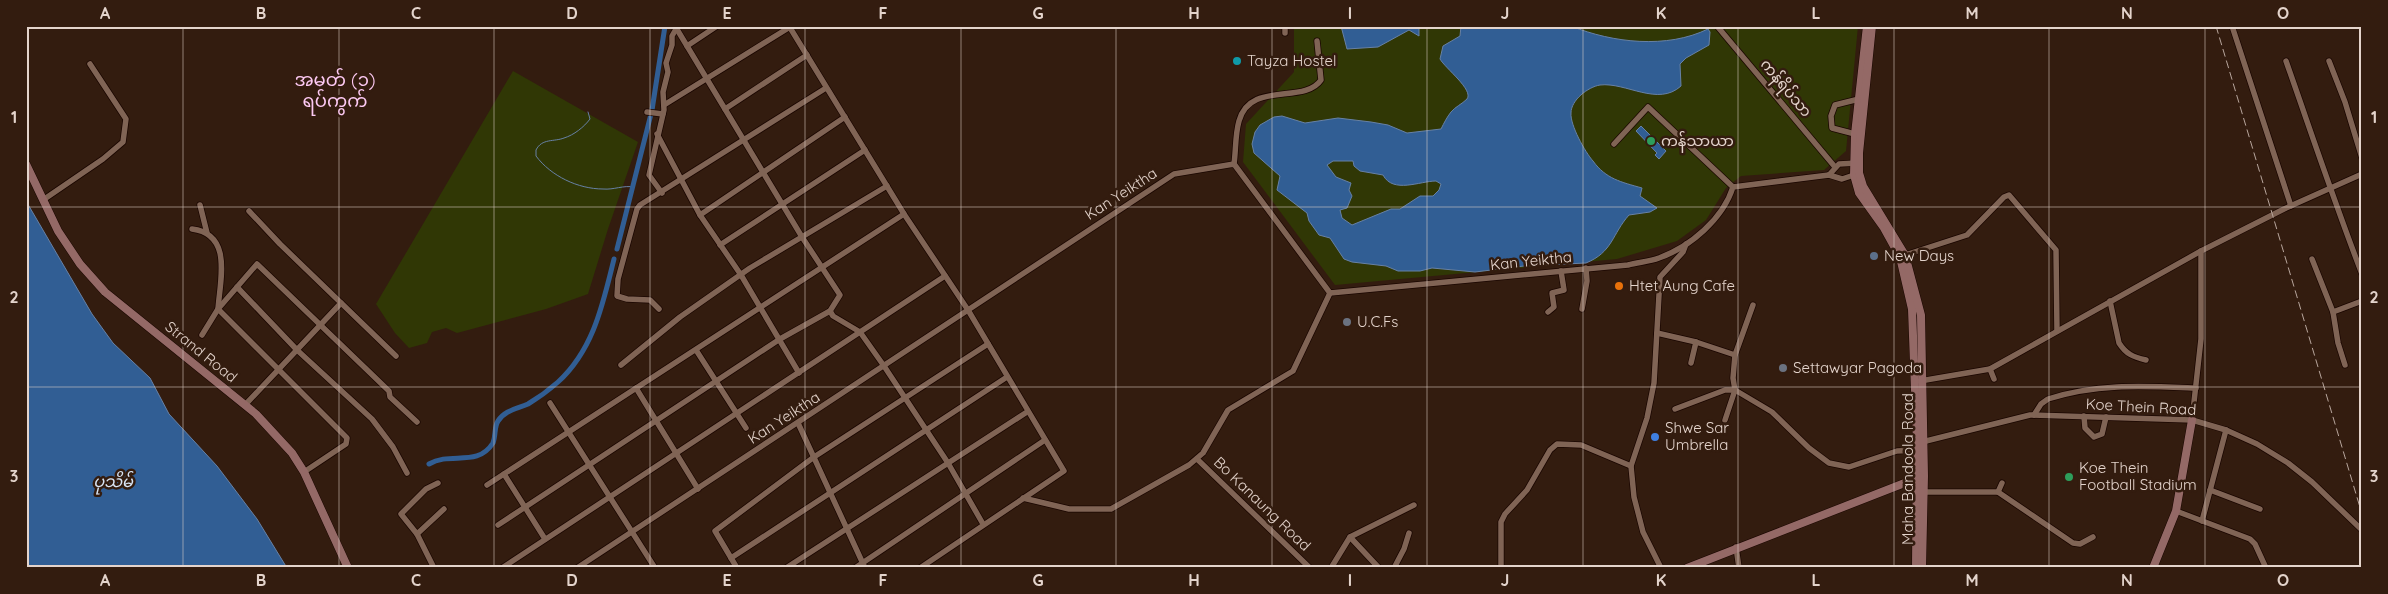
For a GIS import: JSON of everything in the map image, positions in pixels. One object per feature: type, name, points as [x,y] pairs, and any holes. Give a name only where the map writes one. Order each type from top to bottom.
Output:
[{"type":"main road","name":"Maha Bandoola Road","points":[[1867,26],[1855,134],[1857,174],[1859,193],[1902,256],[1914,323],[1919,382],[1919,445],[1923,492],[1922,568]]},
{"type":"main road","name":"Maha Bandoola Road","points":[[1856,162],[1872,26]]},
{"type":"main road","name":"Strand Road","points":[[26,164],[58,231],[80,264],[105,292],[245,405],[292,453],[304,472],[348,568]]},
{"type":"main road","points":[[2153,568],[2176,512],[2192,420]]},
{"type":"main road","name":"Maha Bandoola Road","points":[[1916,568],[1921,477]]},
{"type":"main road","points":[[1687,568],[1736,547],[1921,477]]},
{"type":"street","points":[[687,46],[717,26]]},
{"type":"street","points":[[664,105],[790,26],[904,214],[968,310],[1027,412],[1064,471],[920,568]]},
{"type":"street","name":"ကန်ရိပ်သာ","points":[[1717,26],[1835,167]]},
{"type":"street","points":[[2232,26],[2291,206]]},
{"type":"street","points":[[498,525],[780,339],[830,311],[840,295],[802,237],[675,28]]},
{"type":"street","points":[[662,193],[650,175],[660,113],[664,105],[663,92],[668,72],[666,62],[675,28]]},
{"type":"street","points":[[1024,498],[1069,509],[1111,509],[1197,459],[1228,410],[1293,371],[1316,325],[1320,309],[1330,293],[1234,164],[1239,120],[1252,103],[1269,95],[1312,88],[1321,80],[1317,41]]},
{"type":"street","points":[[725,109],[807,55]]},
{"type":"street","points":[[2330,61],[2362,158]]},
{"type":"street","points":[[2286,62],[2329,188],[2348,232],[2362,274]]},
{"type":"street","points":[[43,200],[103,159],[123,142],[126,119],[90,64]]},
{"type":"street","points":[[659,309],[650,300],[621,299],[616,291],[637,209],[640,204],[662,193],[826,88]]},
{"type":"street","points":[[1855,134],[1832,128],[1832,116],[1835,105],[1859,99]]},
{"type":"street","points":[[1614,144],[1648,108],[1733,187],[1829,175],[1842,179],[1857,174]]},
{"type":"street","points":[[647,112],[660,113]]},
{"type":"street","points":[[700,215],[845,118]]},
{"type":"street","points":[[657,134],[700,215],[741,275],[799,372]]},
{"type":"street","points":[[720,245],[865,150]]},
{"type":"street","points":[[1829,175],[1835,167],[1844,162],[1856,162]]},
{"type":"street","name":"Kan Yeiktha","points":[[577,568],[1174,174],[1234,164]]},
{"type":"street","points":[[1919,382],[1990,369],[2201,251],[2291,206],[2362,174]]},
{"type":"street","points":[[621,365],[680,317],[741,275],[887,186]]},
{"type":"street","name":"Kan Yeiktha","points":[[1330,293],[1628,265],[1667,255],[1705,230],[1730,196],[1733,187]]},
{"type":"street","points":[[1902,256],[1967,235],[2004,196],[2009,195],[2056,250],[2057,331]]},
{"type":"street","points":[[200,205],[207,232],[219,244],[221,271],[218,309],[347,440],[346,444],[304,472]]},
{"type":"street","points":[[249,211],[396,356]]},
{"type":"street","points":[[487,485],[904,214]]},
{"type":"street","points":[[192,229],[207,232]]},
{"type":"street","points":[[1661,568],[1643,532],[1634,497],[1631,466],[1647,418],[1654,383],[1660,277],[1683,252],[1686,244]]},
{"type":"street","points":[[2192,420],[2200,339],[2201,251]]},
{"type":"street","points":[[1667,255],[1672,263]]},
{"type":"street","points":[[2312,259],[2333,312],[2338,344],[2345,365]]},
{"type":"street","points":[[202,335],[218,309],[257,264],[389,391],[390,397],[417,422]]},
{"type":"street","points":[[1582,309],[1587,281],[1586,268]]},
{"type":"street","points":[[1554,307],[1552,293],[1564,290],[1561,271]]},
{"type":"street","points":[[502,568],[945,276]]},
{"type":"street","points":[[237,287],[297,350],[372,419],[393,447],[407,473]]},
{"type":"street","points":[[2110,301],[2119,343],[2132,356],[2146,360]]},
{"type":"street","points":[[2333,312],[2362,301]]},
{"type":"street","points":[[245,405],[341,303]]},
{"type":"street","points":[[1725,420],[1735,390],[1733,378],[1736,355],[1753,306]]},
{"type":"street","points":[[1554,307],[1560,310]]},
{"type":"street","points":[[1548,312],[1554,307]]},
{"type":"street","points":[[830,311],[833,316],[860,332],[948,463],[983,524]]},
{"type":"street","points":[[1657,332],[1736,355]]},
{"type":"street","points":[[1690,363],[1696,342]]},
{"type":"street","points":[[737,568],[714,530],[814,457],[988,344]]},
{"type":"street","points":[[696,350],[746,428]]},
{"type":"street","points":[[1990,369],[1994,379]]},
{"type":"street","points":[[731,558],[1007,377]]},
{"type":"street","points":[[2034,415],[2041,404],[2048,399],[2098,387],[2127,385],[2196,388]]},
{"type":"street","points":[[636,388],[678,453],[698,489]]},
{"type":"street","points":[[1675,409],[1725,390],[1735,390]]},
{"type":"street","name":"Koe Thein Road","points":[[1735,390],[1772,412],[1809,448],[1829,463],[1848,467],[1897,451],[2034,415],[2192,420],[2226,430],[2257,444],[2288,463],[2312,482],[2362,530]]},
{"type":"street","points":[[550,403],[591,464],[655,568]]},
{"type":"street","points":[[786,568],[1027,412]]},
{"type":"street","points":[[2084,416],[2085,428],[2094,437],[2102,434],[2106,417]]},
{"type":"street","points":[[798,423],[864,566]]},
{"type":"street","points":[[2202,521],[2226,430]]},
{"type":"street","points":[[855,568],[864,566],[964,493],[1045,440]]},
{"type":"street","points":[[1501,568],[1500,522],[1527,490],[1550,450],[1557,444],[1581,444],[1631,466]]},
{"type":"street","name":"Bo Kanaung Road","points":[[1197,459],[1310,568]]},
{"type":"street","points":[[504,474],[545,539]]},
{"type":"street","points":[[434,568],[417,534],[401,514],[426,489],[438,483]]},
{"type":"street","points":[[1998,492],[2002,483]]},
{"type":"street","points":[[2210,490],[2260,509]]},
{"type":"street","points":[[1923,492],[1998,492],[2073,543],[2080,544],[2094,537]]},
{"type":"street","points":[[1331,568],[1350,536],[1414,506]]},
{"type":"street","points":[[417,534],[444,509]]},
{"type":"street","points":[[2176,512],[2250,539],[2255,544],[2266,568]]},
{"type":"street","points":[[1394,568],[1404,549],[1408,533]]},
{"type":"street","points":[[1350,536],[1379,568]]},
{"type":"street","points":[[1736,547],[1738,568]]},
{"type":"green space","points":[[1294,26],[1858,26],[1846,151],[1824,170],[1741,176],[1726,188],[1706,220],[1677,241],[1617,259],[1335,285],[1243,162],[1246,124],[1294,72]]},
{"type":"green space","points":[[513,71],[638,142],[588,294],[546,309],[457,333],[446,328],[432,332],[427,343],[409,348],[395,333],[376,304]]},
{"type":"water","points":[[1341,26],[1419,26],[1419,36],[1409,30],[1378,47],[1347,49]]},
{"type":"water","points":[[1461,26],[1571,26],[1587,32],[1622,40],[1658,41],[1692,35],[1708,29],[1710,32],[1709,45],[1686,58],[1680,64],[1681,86],[1672,92],[1652,94],[1610,85],[1600,85],[1590,88],[1581,95],[1572,108],[1571,118],[1575,131],[1598,167],[1614,179],[1642,188],[1640,196],[1657,208],[1650,212],[1629,215],[1602,254],[1586,263],[1524,266],[1475,272],[1432,268],[1420,271],[1398,271],[1386,266],[1352,262],[1344,259],[1330,238],[1319,235],[1309,221],[1307,213],[1277,190],[1280,176],[1254,153],[1252,144],[1255,132],[1260,125],[1274,117],[1282,116],[1305,123],[1338,118],[1371,122],[1388,125],[1407,133],[1441,129],[1451,112],[1467,99],[1468,95],[1463,85],[1440,59],[1443,46],[1460,36]],"holes":[[[1333,161],[1353,161],[1354,166],[1360,171],[1383,175],[1387,181],[1393,184],[1407,185],[1436,181],[1441,184],[1439,190],[1433,196],[1420,196],[1400,209],[1391,209],[1352,225],[1342,218],[1340,210],[1347,208],[1352,196],[1349,190],[1351,183],[1336,177],[1327,165]]]},
{"type":"water","name":"ကန်သာယာ","points":[[1641,126],[1666,151],[1659,159],[1655,155],[1657,153],[1636,131]]},
{"type":"water","name":"ပုသိမ်","points":[[26,201],[92,314],[113,343],[150,378],[169,414],[217,466],[257,519],[287,568],[26,568]]},
{"type":"waterway","points":[[617,249],[652,110],[665,26]]},
{"type":"waterway","points":[[588,112],[590,119],[582,128],[568,137],[542,144],[536,150],[536,156],[549,170],[566,180],[584,187],[603,189],[634,187]]},
{"type":"waterway","points":[[429,464],[437,460],[472,457],[487,451],[493,443],[496,426],[501,417],[540,397],[570,369],[589,340],[601,309],[614,259]]},
{"type":"railway","points":[[2216,26],[2362,514]]},
{"type":"place","name":"Tayza Hostel","points":[[1237,61]]},
{"type":"place","name":"ကန်သာယာ","points":[[1651,141]]},
{"type":"place","name":"New Days","points":[[1874,256]]},
{"type":"place","name":"Htet Aung Cafe","points":[[1619,286]]},
{"type":"place","name":"U.C.Fs","points":[[1347,322]]},
{"type":"place","name":"Settawyar Pagoda","points":[[1783,368]]},
{"type":"place","name":"Shwe Sar Umbrella","points":[[1655,437]]},
{"type":"place","name":"Koe Thein Football Stadium","points":[[2069,477]]},
{"type":"district","name":"အမှတ် (၁) ရပ်ကွက်","points":[[335,90]]}]
